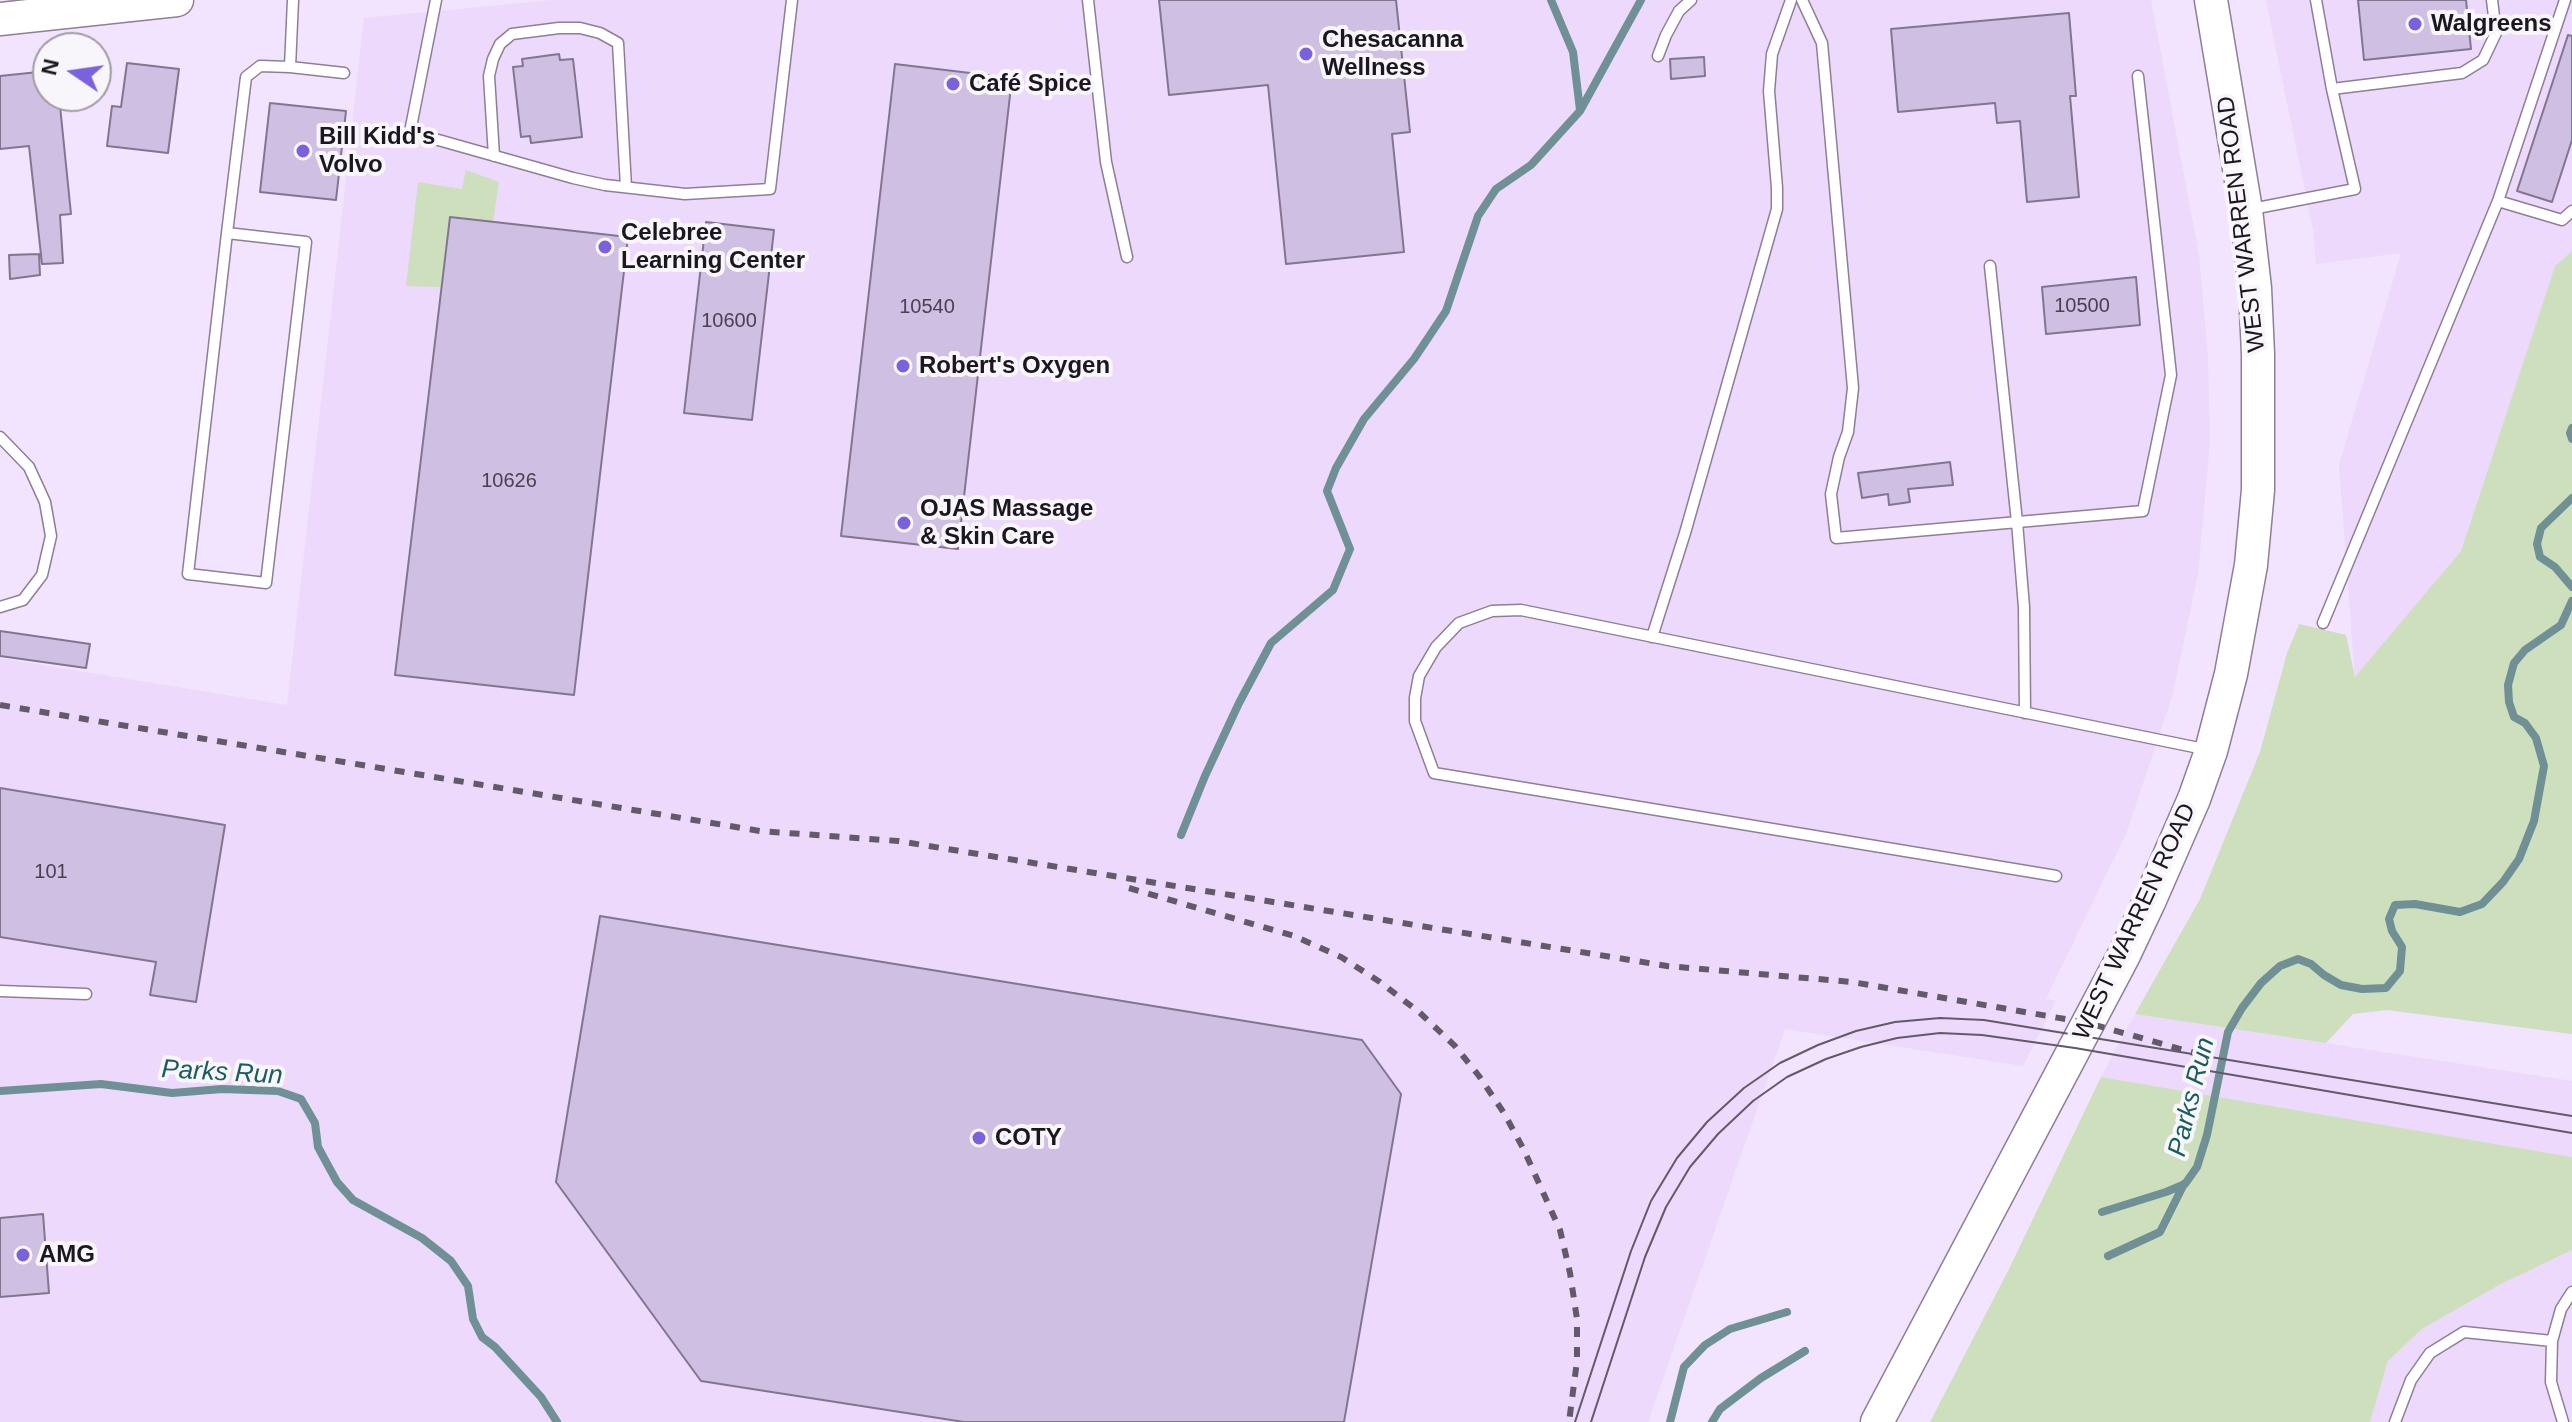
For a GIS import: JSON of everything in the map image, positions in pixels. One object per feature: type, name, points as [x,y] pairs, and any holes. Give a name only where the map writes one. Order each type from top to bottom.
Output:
[{"type":"main road","points":[[0,19],[40,7],[177,0]]},
{"type":"main road","name":"WEST WARREN ROAD","points":[[1877,1422],[2124,955],[2172,853],[2211,751],[2231,674],[2251,565],[2258,490],[2258,354],[2255,288],[2246,210],[2211,0]]},
{"type":"lane","points":[[290,67],[293,0]]},
{"type":"lane","points":[[436,0],[410,132],[573,178],[685,194],[770,189],[792,0]]},
{"type":"lane","points":[[1088,0],[1106,162],[1127,257]]},
{"type":"lane","points":[[1658,56],[1679,11],[1691,0]]},
{"type":"lane","points":[[1652,637],[1685,533],[1777,209],[1769,91],[1772,54],[1791,0]]},
{"type":"lane","points":[[1802,0],[1822,43],[1853,388],[1848,432],[1831,494],[1836,538],[2143,511],[2171,375],[2138,76]]},
{"type":"lane","points":[[2246,210],[2355,189],[2316,0]]},
{"type":"lane","points":[[2332,89],[2462,73],[2483,60],[2496,33],[2492,0]]},
{"type":"lane","points":[[2323,623],[2498,201],[2565,0]]},
{"type":"lane","points":[[494,156],[489,76],[500,44],[512,34],[580,28],[600,33],[618,43],[626,187]]},
{"type":"lane","points":[[227,233],[306,242],[266,583],[188,574],[227,233],[246,77],[260,66],[344,73]]},
{"type":"lane","points":[[2498,201],[2562,220],[2572,211]]},
{"type":"lane","points":[[1990,266],[2024,607],[2025,713]]},
{"type":"lane","points":[[0,437],[29,467],[45,502],[51,536],[42,575],[23,600],[0,607]]},
{"type":"lane","points":[[2056,876],[1434,773],[1415,721],[1419,676],[1431,656],[1459,623],[1492,611],[1521,610],[2211,751]]},
{"type":"lane","points":[[0,991],[86,994]]},
{"type":"lane","points":[[2563,1422],[2551,1382],[2552,1341],[2561,1309],[2572,1292]]},
{"type":"lane","points":[[2395,1422],[2411,1380],[2430,1353],[2464,1332],[2552,1341]]},
{"type":"shaded area","points":[[553,0],[2151,0],[2199,255],[2208,357],[2210,442],[2198,574],[2172,697],[2127,831],[2046,999],[2056,1001],[2023,1066],[1785,1029],[1648,1422],[0,1422],[0,658],[287,705],[364,18]]},
{"type":"shaded area","points":[[2266,0],[2572,0],[2572,251],[2555,266],[2461,551],[2355,678],[2339,465],[2401,253],[2316,264],[2313,230]]},
{"type":"shaded area","points":[[2135,1014],[2572,1081],[2572,1157],[2101,1077]]},
{"type":"shaded area","points":[[2572,1250],[2572,1422],[2370,1422],[2388,1361],[2422,1329],[2501,1284]]},
{"type":"green space","points":[[466,170],[499,182],[493,222],[450,217],[441,287],[406,286],[418,182],[462,189]]},
{"type":"green space","points":[[2572,251],[2572,1034],[2387,1010],[2353,1014],[2326,1043],[2135,1014],[2200,899],[2260,752],[2287,653],[2299,624],[2346,635],[2355,677],[2461,551],[2555,266]]},
{"type":"green space","points":[[2101,1077],[2572,1157],[2572,1250],[2501,1284],[2422,1329],[2388,1361],[2370,1422],[1930,1422],[2009,1269]]},
{"type":"building","points":[[1159,0],[1396,0],[1410,132],[1392,134],[1404,252],[1286,264],[1268,85],[1169,95]]},
{"type":"building","name":"Walgreens","points":[[2358,0],[2466,0],[2471,49],[2364,60]]},
{"type":"building","points":[[2069,13],[2076,96],[2070,96],[2079,197],[2027,202],[2020,121],[1997,123],[1995,103],[1898,112],[1891,29]]},
{"type":"building","points":[[2568,35],[2572,36],[2572,140],[2552,202],[2517,191]]},
{"type":"building","points":[[559,54],[560,60],[573,59],[582,137],[531,143],[530,136],[521,137],[513,67],[523,66],[522,59]]},
{"type":"building","points":[[1704,57],[1705,76],[1671,79],[1670,59]]},
{"type":"building","points":[[127,63],[179,69],[168,153],[107,146],[112,106],[121,107]]},
{"type":"building","points":[[895,64],[1012,78],[958,549],[841,536]]},
{"type":"building","points":[[32,73],[32,112],[61,112],[71,214],[60,215],[63,263],[42,264],[29,146],[0,149],[0,76]]},
{"type":"building","name":"Bill Kidd's Volvo","points":[[270,103],[346,111],[336,200],[260,192]]},
{"type":"building","points":[[450,217],[628,237],[574,695],[395,675]]},
{"type":"building","points":[[706,222],[774,230],[752,420],[684,413]]},
{"type":"building","points":[[39,254],[40,275],[10,279],[9,255]]},
{"type":"building","points":[[2136,277],[2140,325],[2046,334],[2042,287]]},
{"type":"building","points":[[1950,462],[1953,485],[1908,489],[1910,502],[1889,505],[1888,494],[1862,498],[1858,473]]},
{"type":"building","points":[[0,631],[90,644],[86,668],[0,656]]},
{"type":"building","points":[[0,788],[225,825],[196,1002],[150,995],[156,962],[0,937]]},
{"type":"building","name":"COTY","points":[[600,916],[1362,1040],[1401,1094],[1344,1422],[964,1422],[701,1381],[556,1182]]},
{"type":"building","name":"AMG","points":[[43,1214],[49,1293],[0,1297],[0,1218]]},
{"type":"waterway","points":[[1551,0],[1573,52],[1580,110]]},
{"type":"waterway","points":[[1181,835],[1239,703],[1271,643],[1333,590],[1350,549],[1327,491],[1336,468],[1364,419],[1414,359],[1446,311],[1478,216],[1496,189],[1531,165],[1580,111],[1641,0]]},
{"type":"waterway","name":"Parks Run","points":[[2572,428],[2572,439]]},
{"type":"waterway","name":"Parks Run","points":[[2572,498],[2541,528],[2537,544],[2540,557],[2555,567],[2572,587]]},
{"type":"waterway","name":"Parks Run","points":[[2102,1212],[2185,1184],[2197,1167],[2207,1135],[2228,1032],[2261,983],[2280,966],[2298,959],[2311,964],[2341,985],[2362,989],[2386,988],[2400,971],[2402,947],[2389,919],[2395,905],[2415,904],[2460,912],[2482,904],[2503,882],[2519,859],[2534,821],[2544,766],[2536,738],[2525,723],[2514,717],[2508,685],[2514,663],[2525,650],[2561,625],[2572,601]]},
{"type":"waterway","name":"Parks Run","points":[[0,1091],[101,1084],[172,1093],[222,1089],[278,1091],[301,1099],[315,1123],[318,1147],[337,1182],[353,1200],[422,1238],[451,1261],[468,1286],[473,1319],[482,1337],[541,1397],[557,1422]]},
{"type":"waterway","name":"Parks Run","points":[[2108,1256],[2160,1232],[2184,1184]]},
{"type":"waterway","name":"Parks Run","points":[[1670,1422],[1684,1367],[1705,1345],[1730,1329],[1787,1312]]},
{"type":"waterway","name":"Parks Run","points":[[1712,1422],[1720,1409],[1761,1378],[1805,1351]]},
{"type":"tram line","points":[[1575,1422],[1631,1251],[1651,1201],[1677,1158],[1707,1122],[1744,1088],[1780,1063],[1856,1031],[1895,1022],[1940,1018],[1984,1020],[2572,1116]]},
{"type":"tram line","points":[[1591,1422],[1645,1257],[1666,1207],[1690,1167],[1718,1134],[1753,1101],[1787,1077],[1861,1047],[1897,1038],[1940,1033],[1982,1035],[2075,1048],[2572,1133]]},
{"type":"railway","points":[[0,705],[760,831],[898,841],[1667,966],[1852,982],[2088,1023],[2198,1054]]},
{"type":"railway","points":[[1129,888],[1294,936],[1341,957],[1419,1012],[1455,1046],[1504,1113],[1560,1230],[1577,1319],[1577,1361],[1569,1422]]},
{"type":"place","name":"Walgreens","points":[[2415,24]]},
{"type":"place","name":"Chesacanna Wellness","points":[[1306,54]]},
{"type":"place","name":"Café Spice","points":[[953,84]]},
{"type":"place","name":"Bill Kidd's Volvo","points":[[303,151]]},
{"type":"place","name":"Celebree Learning Center","points":[[605,247]]},
{"type":"place","name":"Robert's Oxygen","points":[[903,366]]},
{"type":"place","name":"OJAS Massage & Skin Care","points":[[904,523]]},
{"type":"place","name":"COTY","points":[[979,1138]]},
{"type":"place","name":"AMG","points":[[23,1255]]}]
